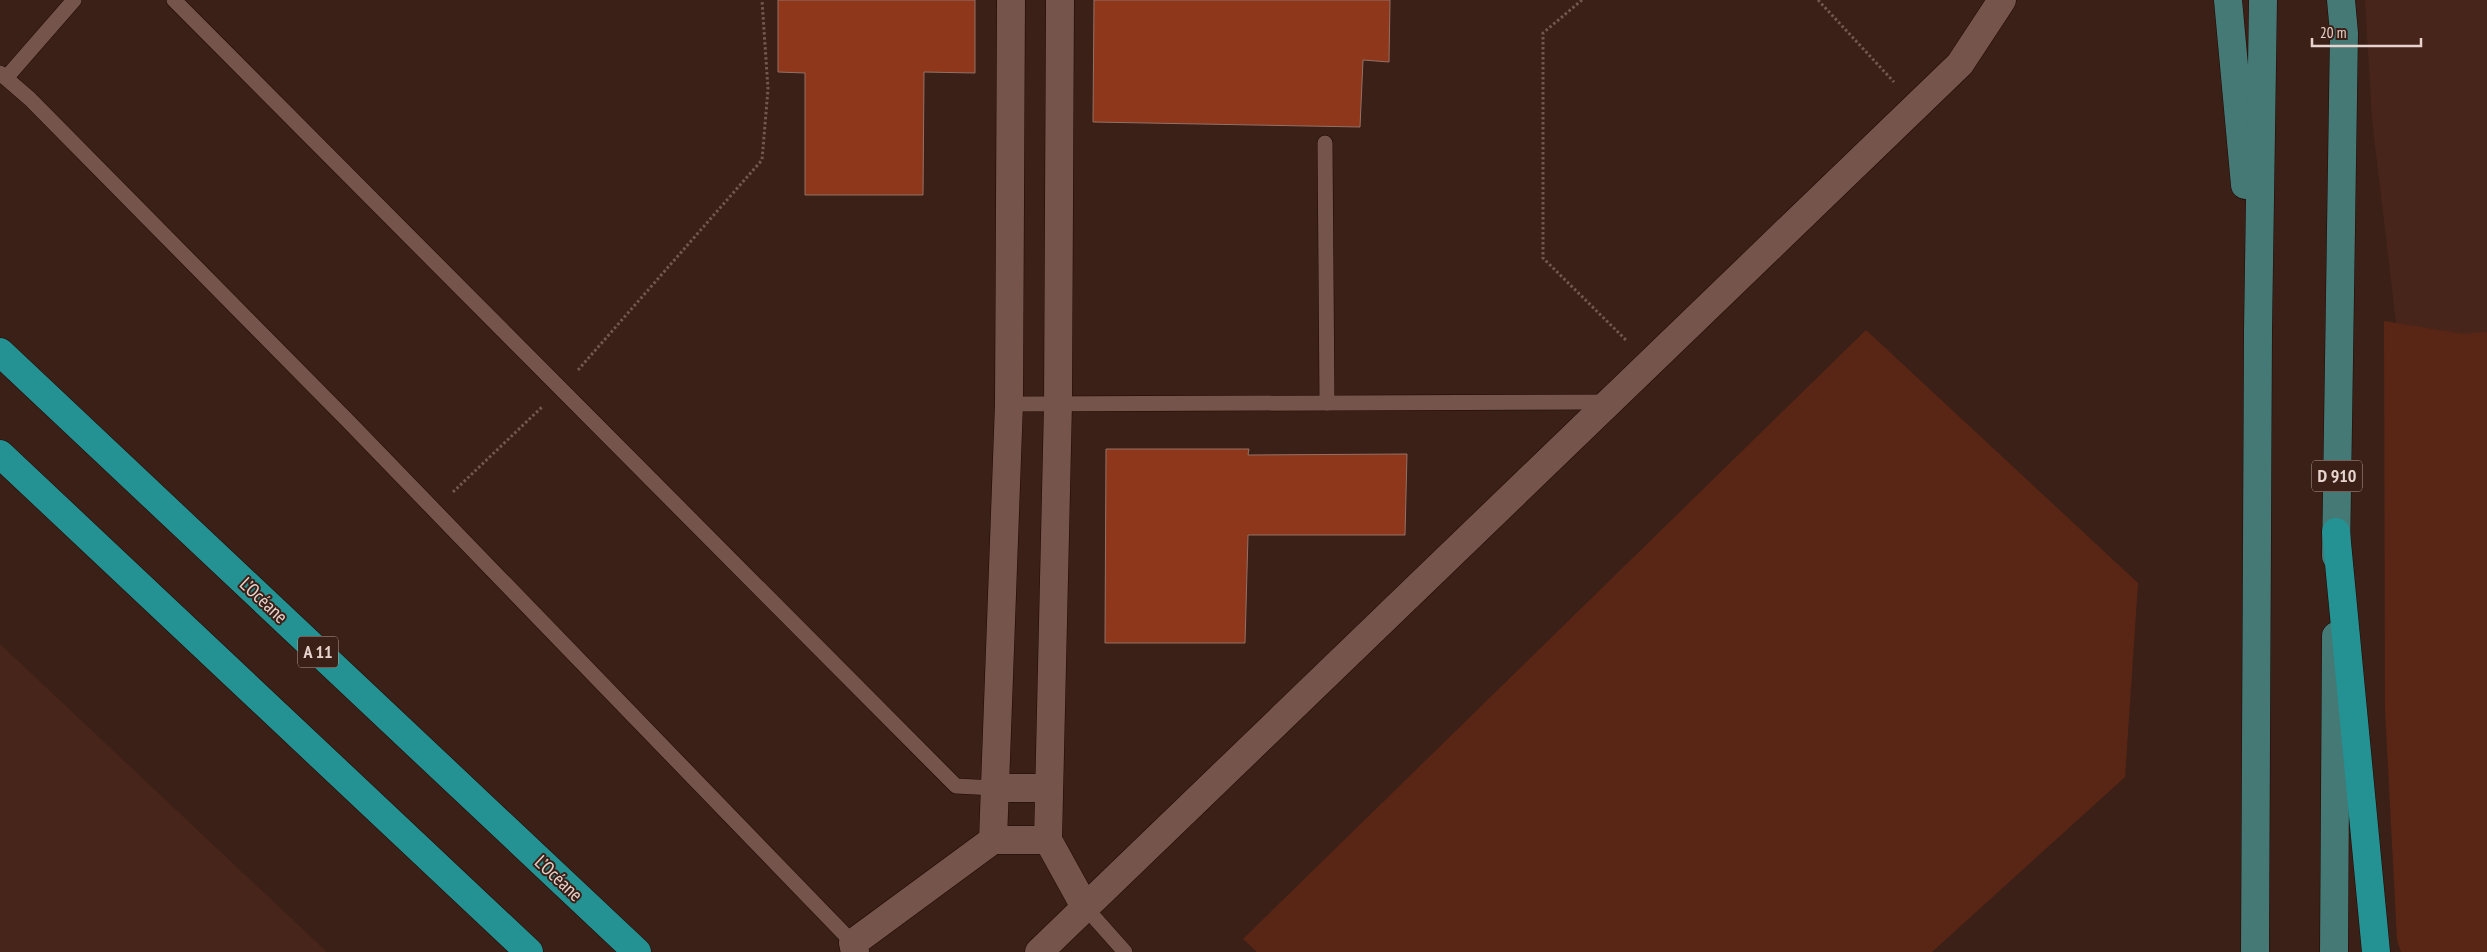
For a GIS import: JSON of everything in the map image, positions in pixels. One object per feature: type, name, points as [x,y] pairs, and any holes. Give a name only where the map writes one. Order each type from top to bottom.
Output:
[{"type":"highway","name":"L’Océane","points":[[0,352],[637,952]]},
{"type":"highway","points":[[0,454],[529,952]]},
{"type":"highway","points":[[2336,532],[2376,952]]},
{"type":"main road","points":[[2228,0],[2258,331]]},
{"type":"main road","points":[[2255,952],[2258,331],[2263,0]]},
{"type":"main road","name":"D 910","points":[[2334,952],[2336,532],[2344,33],[2341,0]]},
{"type":"street","points":[[993,840],[1009,404],[1011,0]]},
{"type":"street","points":[[1060,0],[1058,404],[1048,840],[1084,907]]},
{"type":"street","points":[[1039,952],[1612,402],[1960,64],[2002,0]]},
{"type":"street","points":[[995,788],[1049,788]]},
{"type":"street","points":[[854,948],[993,840],[1048,840]]},
{"type":"lane","points":[[74,0],[3,75],[30,99],[434,509],[854,948]]},
{"type":"lane","points":[[174,0],[956,786],[995,788]]},
{"type":"lane","points":[[1325,143],[1327,404]]},
{"type":"lane","points":[[1009,404],[1612,402]]},
{"type":"lane","points":[[1084,907],[1125,952]]},
{"type":"path","points":[[434,509],[561,389],[762,160],[768,89],[762,0]]},
{"type":"path","points":[[1582,0],[1543,33],[1543,258],[1651,364]]},
{"type":"path","points":[[1818,0],[1916,107]]},
{"type":"shaded area","points":[[2365,0],[2487,0],[2487,366],[2402,373],[2372,119]]},
{"type":"shaded area","points":[[2384,321],[2463,334],[2487,332],[2487,952],[2401,952],[2397,940],[2385,709]]},
{"type":"shaded area","points":[[1866,330],[2138,583],[2125,777],[1932,952],[1257,952],[1243,939]]},
{"type":"shaded area","points":[[0,644],[327,952],[0,952]]},
{"type":"building","points":[[778,0],[975,0],[975,73],[924,72],[923,195],[805,195],[805,73],[778,72]]},
{"type":"building","points":[[1094,0],[1390,0],[1389,62],[1363,60],[1360,127],[1093,122]]},
{"type":"building","points":[[1106,449],[1249,449],[1248,455],[1407,454],[1405,535],[1248,535],[1245,643],[1105,643]]}]
